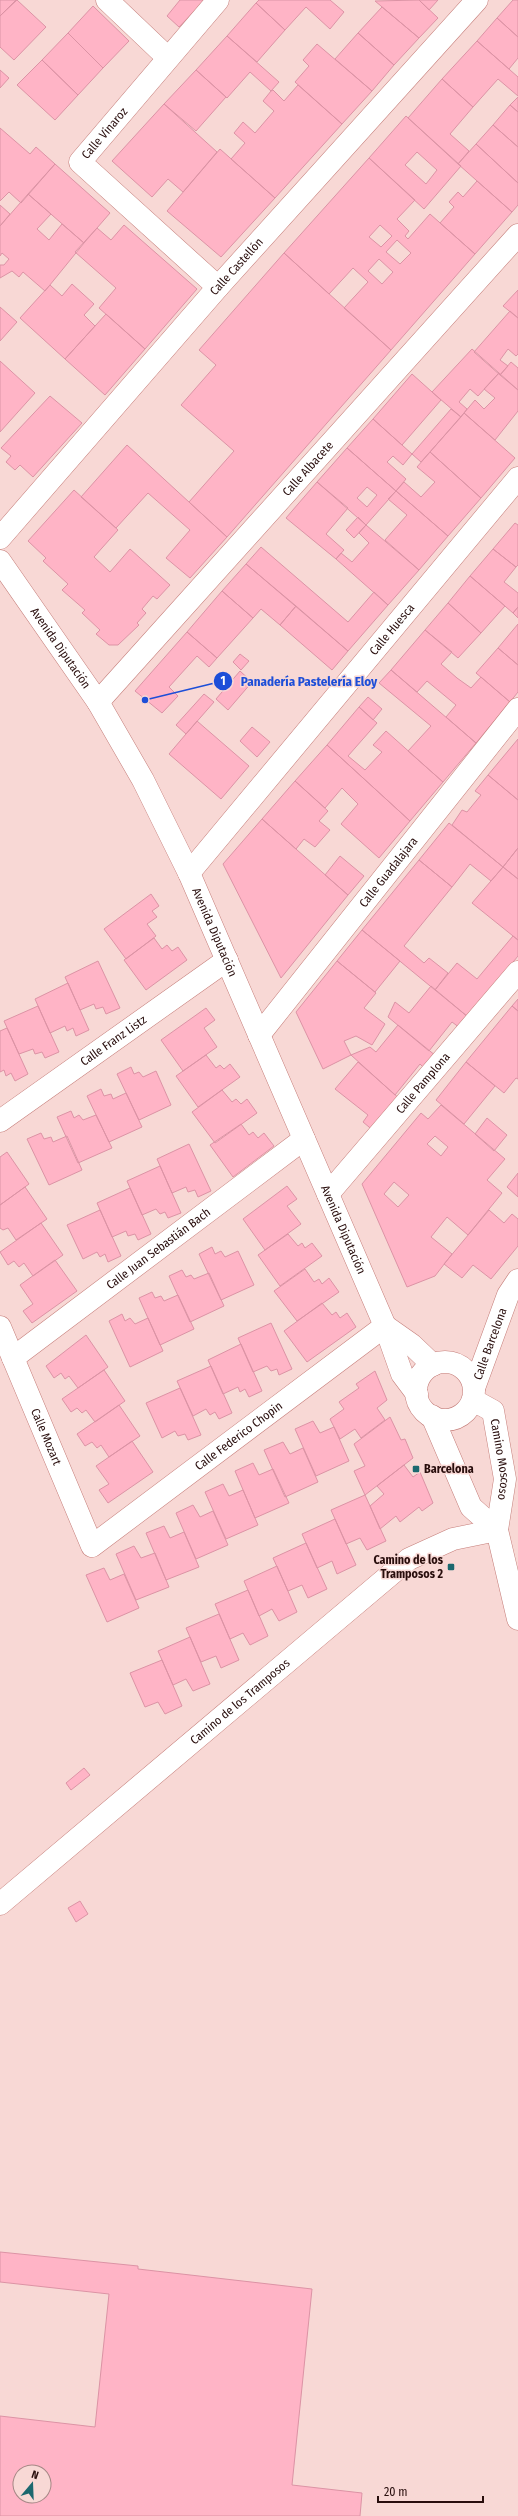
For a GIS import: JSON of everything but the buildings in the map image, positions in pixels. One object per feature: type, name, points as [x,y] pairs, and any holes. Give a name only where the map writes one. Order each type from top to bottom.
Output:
[{"type":"street","points":[[107,0],[168,58]]},
{"type":"street","name":"Calle Vinaroz","points":[[218,0],[80,162],[218,287]]},
{"type":"street","name":"Calle Castellón","points":[[0,538],[218,287],[477,0]]},
{"type":"street","name":"Calle Albacete","points":[[98,702],[518,234]]},
{"type":"street","name":"Calle Huesca","points":[[189,873],[518,478]]},
{"type":"street","name":"Avenida Diputación","points":[[0,562],[98,702],[143,780],[189,873],[227,960],[385,1326],[402,1374],[417,1394]]},
{"type":"street","name":"Calle Guadalajara","points":[[259,1035],[518,709]]},
{"type":"street","name":"Calle Franz Listz","points":[[0,1121],[227,960]]},
{"type":"street","name":"Calle Pamplona","points":[[328,1194],[518,972]]},
{"type":"street","name":"Calle Juan Sebastián Bach","points":[[13,1358],[304,1139]]},
{"type":"street","name":"Calle Barcelona","points":[[474,1394],[508,1295],[518,1280]]},
{"type":"street","points":[[385,1326],[412,1345],[433,1365]]},
{"type":"street","name":"Calle Federico Chopin","points":[[92,1546],[385,1326]]},
{"type":"street","name":"Calle Mozart","points":[[0,1327],[92,1546]]},
{"type":"street","points":[[432,1416],[442,1419],[459,1416],[466,1411],[474,1394],[468,1372],[461,1366],[446,1362],[433,1365],[423,1372],[419,1379],[417,1394],[421,1406],[432,1416],[471,1506],[497,1530]]},
{"type":"street","name":"Camino Moscoso","points":[[474,1394],[493,1411],[505,1479],[497,1530],[518,1619]]},
{"type":"street","name":"Camino de los Tramposos","points":[[0,1904],[409,1559],[453,1538],[497,1530]]},
{"type":"place","name":"Panadería Pastelería Eloy","points":[[145,700]]},
{"type":"place","name":"Barcelona","points":[[416,1469]]},
{"type":"place","name":"Camino de los Tramposos 2","points":[[451,1567]]}]
